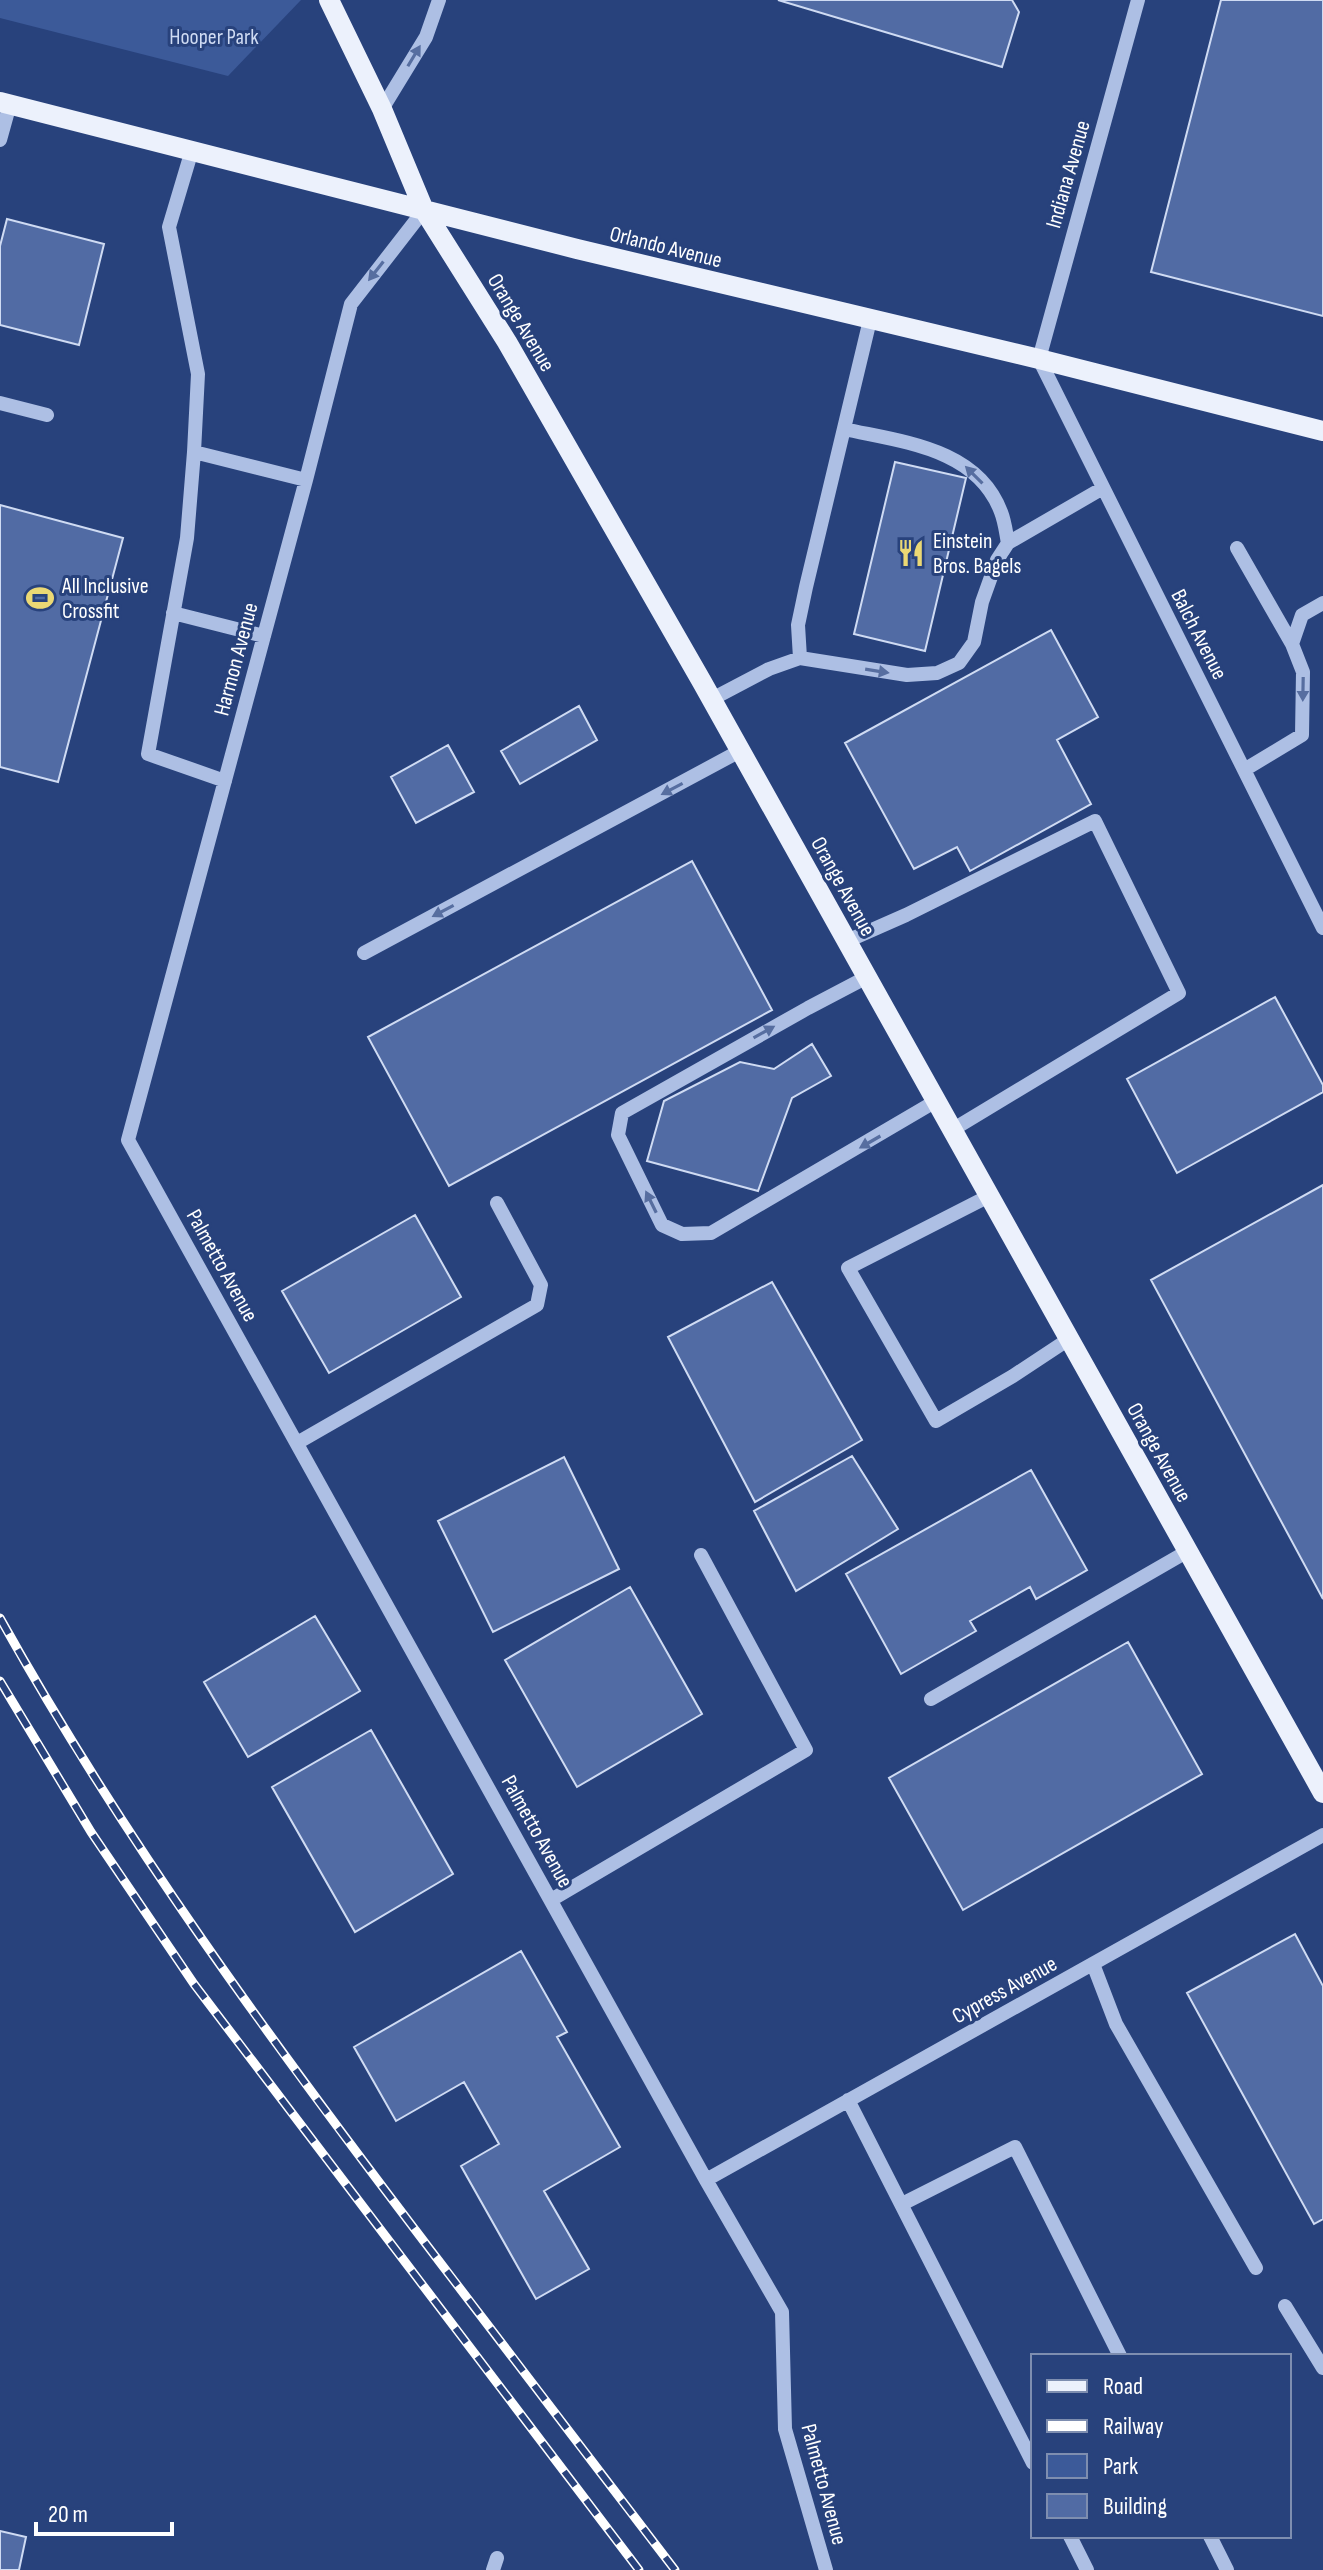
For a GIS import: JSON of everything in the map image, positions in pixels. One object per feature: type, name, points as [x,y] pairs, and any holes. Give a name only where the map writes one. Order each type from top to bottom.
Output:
[{"type":"main road","name":"Orange Avenue","points":[[329,0],[382,109],[424,210],[507,342],[712,699],[1323,1793]]},
{"type":"main road","name":"Orlando Avenue","points":[[5,103],[424,210],[1323,431]]},
{"type":"street","points":[[382,109],[426,37],[439,0]]},
{"type":"street","name":"Indiana Avenue","points":[[1039,359],[1138,0]]},
{"type":"street","points":[[0,140],[5,103]]},
{"type":"street","points":[[192,150],[169,227],[198,374],[194,452],[187,538],[148,754],[225,781]]},
{"type":"street","name":"Harmon Avenue","points":[[128,1140],[351,304],[424,210]]},
{"type":"street","points":[[800,658],[798,625],[870,320]]},
{"type":"street","name":"Balch Avenue","points":[[1039,359],[1323,928]]},
{"type":"street","points":[[0,403],[47,415]]},
{"type":"street","points":[[844,429],[935,450],[967,467],[985,486],[1001,511],[1008,543]]},
{"type":"street","points":[[194,452],[306,480]]},
{"type":"street","points":[[712,699],[769,669],[800,658],[907,675],[937,673],[959,663],[974,642],[982,602],[997,560],[1008,543],[1103,488]]},
{"type":"street","points":[[1237,548],[1292,644],[1303,672],[1302,735],[1244,770]]},
{"type":"street","points":[[1292,644],[1302,615],[1323,603]]},
{"type":"street","points":[[173,613],[264,636]]},
{"type":"street","points":[[364,953],[740,751]]},
{"type":"street","points":[[847,941],[1095,821],[1179,993],[952,1130]]},
{"type":"street","points":[[867,977],[622,1113],[618,1135],[662,1225],[682,1234],[711,1233],[936,1101]]},
{"type":"street","name":"Palmetto Avenue","points":[[128,1140],[782,2312],[785,2429],[826,2570]]},
{"type":"street","points":[[989,1196],[848,1268],[936,1421],[1069,1339]]},
{"type":"street","points":[[297,1443],[537,1305],[541,1285],[497,1203]]},
{"type":"street","points":[[931,1699],[1188,1551]]},
{"type":"street","points":[[551,1900],[806,1750],[701,1555]]},
{"type":"street","name":"Cypress Avenue","points":[[706,2180],[1323,1835]]},
{"type":"street","points":[[1093,1964],[1116,2024],[1256,2268]]},
{"type":"street","points":[[848,2100],[1031,2459]]},
{"type":"street","points":[[902,2204],[1015,2147],[1119,2354]]},
{"type":"street","points":[[1285,2306],[1323,2368]]},
{"type":"street","points":[[1071,2538],[1087,2570]]},
{"type":"street","points":[[1211,2538],[1227,2570]]},
{"type":"green space","name":"Hooper Park","points":[[0,0],[301,0],[228,76],[0,18]]},
{"type":"building","points":[[778,0],[1012,0],[1019,12],[1002,67]]},
{"type":"building","points":[[1221,0],[1323,0],[1323,316],[1151,272]]},
{"type":"building","points":[[7,219],[104,244],[79,345],[0,325],[0,246]]},
{"type":"building","points":[[895,462],[966,478],[925,651],[854,634]]},
{"type":"building","points":[[0,505],[123,538],[58,782],[0,767]]},
{"type":"building","points":[[1051,630],[1098,717],[1057,740],[1091,804],[970,871],[957,847],[914,869],[845,743]]},
{"type":"building","points":[[579,706],[597,740],[520,784],[501,751]]},
{"type":"building","points":[[448,745],[474,792],[416,823],[391,777]]},
{"type":"building","points":[[692,861],[772,1010],[449,1186],[368,1037]]},
{"type":"building","points":[[1275,997],[1323,1085],[1323,1092],[1177,1173],[1127,1079]]},
{"type":"building","points":[[812,1044],[831,1076],[792,1098],[758,1191],[647,1161],[664,1101],[740,1062],[774,1069]]},
{"type":"building","points":[[1323,1185],[1323,1599],[1151,1280]]},
{"type":"building","points":[[415,1215],[461,1297],[329,1373],[282,1291]]},
{"type":"building","points":[[772,1282],[862,1440],[755,1502],[668,1337]]},
{"type":"building","points":[[852,1456],[898,1529],[796,1591],[754,1511]]},
{"type":"building","points":[[564,1457],[619,1569],[493,1632],[438,1521]]},
{"type":"building","points":[[1031,1470],[1087,1570],[1036,1599],[1030,1587],[970,1621],[976,1631],[901,1674],[846,1574]]},
{"type":"building","points":[[630,1587],[702,1714],[577,1787],[505,1660]]},
{"type":"building","points":[[315,1616],[360,1691],[248,1757],[204,1682]]},
{"type":"building","points":[[1128,1642],[1202,1774],[963,1910],[889,1778]]},
{"type":"building","points":[[371,1730],[453,1874],[355,1932],[272,1787]]},
{"type":"building","points":[[1295,1934],[1323,1986],[1323,2219],[1314,2224],[1187,1993]]},
{"type":"building","points":[[521,1951],[567,2032],[557,2037],[620,2147],[544,2191],[589,2269],[536,2299],[461,2166],[499,2144],[464,2082],[396,2121],[354,2047]]},
{"type":"building","points":[[0,2531],[26,2537],[19,2570],[0,2570]]},
{"type":"railway","points":[[0,1618],[98,1782],[258,2019],[675,2570]]},
{"type":"railway","points":[[0,1681],[91,1832],[194,1984],[639,2570]]},
{"type":"place","name":"Einstein Bros. Bagels","points":[[911,553]]},
{"type":"place","name":"All Inclusive Crossfit","points":[[40,598]]}]
